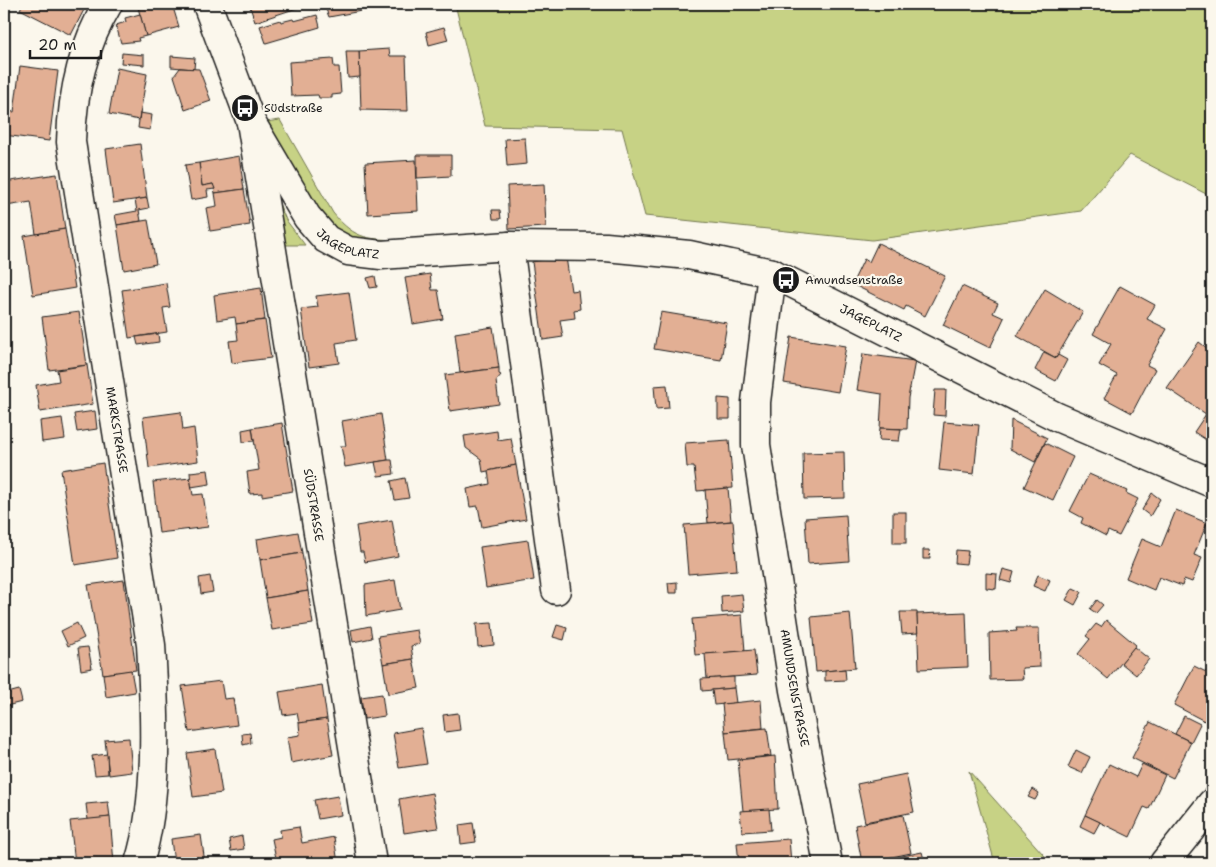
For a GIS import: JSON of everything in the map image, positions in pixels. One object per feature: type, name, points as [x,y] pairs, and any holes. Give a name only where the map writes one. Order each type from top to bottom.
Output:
[{"type":"street","name":"MARKSTRASSE","points":[[108,4],[82,64],[74,101],[71,142],[151,645],[154,723],[152,766],[148,816],[139,863]]},
{"type":"street","name":"SÜDSTRASSE","points":[[207,4],[251,122],[372,863]]},
{"type":"street","name":"JAGEPLATZ","points":[[251,122],[307,218],[326,238],[338,247],[363,254],[381,255],[509,246],[568,246],[650,250],[734,263],[772,273],[1057,417],[1212,483]]},
{"type":"street","points":[[509,246],[556,590]]},
{"type":"street","name":"AMUNDSENSTRASSE","points":[[772,273],[756,402],[756,445],[794,690],[828,863]]},
{"type":"street","points":[[1164,863],[1212,802]]},
{"type":"green space","points":[[455,4],[1212,4],[1212,197],[1130,155],[1081,211],[872,240],[645,216],[622,129],[485,126]]},
{"type":"green space","points":[[280,120],[333,213],[341,222],[364,237],[404,240],[403,245],[360,242],[340,233],[327,221],[315,206],[266,122]]},
{"type":"green space","points":[[275,194],[286,220],[305,245],[284,245]]},
{"type":"green space","points":[[969,771],[1051,863],[995,863]]},
{"type":"building","points":[[23,4],[87,4],[71,35],[20,9]]},
{"type":"building","points":[[137,4],[172,4],[179,27],[146,36]]},
{"type":"building","points":[[249,4],[302,4],[303,6],[255,22]]},
{"type":"building","points":[[324,4],[358,4],[361,11],[329,17]]},
{"type":"building","points":[[140,14],[146,36],[138,38],[139,41],[121,43],[116,25],[126,22],[125,18]]},
{"type":"building","points":[[317,15],[320,27],[266,43],[260,26],[280,20],[281,22],[293,19],[294,21]]},
{"type":"building","points":[[444,27],[448,40],[429,45],[426,32]]},
{"type":"building","points":[[389,49],[390,56],[406,56],[408,111],[361,110],[359,51]]},
{"type":"building","points":[[346,51],[359,51],[360,77],[348,78]]},
{"type":"building","points":[[122,53],[144,55],[144,65],[121,63]]},
{"type":"building","points":[[171,56],[195,58],[194,69],[171,67]]},
{"type":"building","points":[[333,59],[334,67],[339,67],[341,94],[332,95],[332,98],[319,98],[318,95],[291,96],[289,62]]},
{"type":"building","points":[[20,66],[58,71],[49,141],[4,135],[4,111],[14,112]]},
{"type":"building","points":[[117,68],[147,74],[139,120],[109,114]]},
{"type":"building","points":[[180,68],[199,69],[211,101],[185,110],[174,76]]},
{"type":"building","points":[[140,113],[152,115],[150,130],[138,128]]},
{"type":"building","points":[[525,138],[527,164],[507,166],[505,139]]},
{"type":"building","points":[[140,144],[147,198],[113,203],[106,149]]},
{"type":"building","points":[[417,155],[451,155],[451,176],[417,178]]},
{"type":"building","points":[[239,156],[244,189],[215,193],[213,184],[202,186],[199,163]]},
{"type":"building","points":[[416,160],[418,211],[368,214],[365,163]]},
{"type":"building","points":[[199,163],[202,186],[213,184],[215,189],[207,190],[208,197],[191,200],[185,165]]},
{"type":"building","points":[[57,174],[65,229],[36,234],[31,202],[6,206],[4,182]]},
{"type":"building","points":[[544,184],[546,227],[509,229],[507,186]]},
{"type":"building","points":[[244,189],[250,225],[210,231],[206,208],[217,206],[215,193]]},
{"type":"building","points":[[147,198],[149,208],[139,210],[141,221],[117,225],[115,215],[137,211],[135,200]]},
{"type":"building","points":[[492,210],[500,210],[501,219],[493,219]]},
{"type":"building","points":[[148,220],[156,264],[124,270],[117,225]]},
{"type":"building","points":[[65,229],[75,288],[33,295],[24,236]]},
{"type":"building","points":[[878,243],[945,276],[925,316],[906,306],[904,310],[852,284],[864,259],[869,262]]},
{"type":"building","points":[[566,257],[571,291],[578,290],[580,309],[574,310],[575,318],[560,320],[563,337],[543,340],[532,262]]},
{"type":"building","points":[[430,274],[432,290],[438,290],[443,319],[413,324],[405,278]]},
{"type":"building","points":[[375,276],[377,287],[370,288],[367,278]]},
{"type":"building","points":[[166,283],[170,307],[163,308],[167,332],[129,338],[122,290]]},
{"type":"building","points":[[962,286],[998,303],[993,313],[1004,318],[990,348],[943,325]]},
{"type":"building","points":[[1120,286],[1155,305],[1147,319],[1167,329],[1147,365],[1155,369],[1132,413],[1104,398],[1117,375],[1099,365],[1111,344],[1093,334]]},
{"type":"building","points":[[261,288],[265,320],[236,324],[235,317],[217,320],[214,295]]},
{"type":"building","points":[[1045,289],[1083,312],[1056,358],[1017,336]]},
{"type":"building","points":[[349,292],[356,340],[336,343],[339,363],[309,367],[301,309],[318,307],[316,296]]},
{"type":"building","points":[[79,312],[87,365],[49,370],[42,317]]},
{"type":"building","points":[[661,312],[727,323],[721,360],[654,349]]},
{"type":"building","points":[[265,320],[271,358],[232,363],[229,341],[238,340],[236,324]]},
{"type":"building","points":[[493,327],[499,368],[460,373],[455,333]]},
{"type":"building","points":[[158,334],[159,342],[138,345],[136,337]]},
{"type":"building","points":[[791,337],[846,346],[838,392],[784,383]]},
{"type":"building","points":[[1199,342],[1212,352],[1212,405],[1206,414],[1167,388]]},
{"type":"building","points":[[1044,352],[1056,358],[1058,355],[1067,360],[1056,381],[1035,370]]},
{"type":"building","points":[[863,354],[915,361],[908,398],[907,429],[880,428],[882,394],[857,390]]},
{"type":"building","points":[[87,365],[93,404],[40,412],[36,385],[59,381],[57,370]]},
{"type":"building","points":[[499,368],[499,374],[501,375],[496,381],[499,404],[450,411],[445,375]]},
{"type":"building","points":[[667,385],[669,408],[656,409],[654,386]]},
{"type":"building","points":[[935,390],[946,390],[945,416],[933,415]]},
{"type":"building","points":[[718,398],[730,399],[730,419],[718,419]]},
{"type":"building","points":[[95,411],[97,429],[77,432],[74,414]]},
{"type":"building","points":[[181,412],[183,430],[194,428],[198,461],[149,468],[143,417]]},
{"type":"building","points":[[381,414],[388,460],[345,467],[341,446],[346,446],[342,421]]},
{"type":"building","points":[[1206,414],[1212,419],[1211,443],[1194,432]]},
{"type":"building","points":[[62,418],[65,439],[42,442],[40,421]]},
{"type":"building","points":[[1011,420],[1047,438],[1035,462],[1010,449]]},
{"type":"building","points":[[944,422],[979,425],[974,474],[939,470]]},
{"type":"building","points":[[282,423],[293,491],[262,496],[262,493],[250,494],[247,472],[259,470],[252,428]]},
{"type":"building","points":[[252,428],[254,441],[243,442],[242,430]]},
{"type":"building","points":[[880,428],[901,429],[899,441],[879,440]]},
{"type":"building","points":[[497,431],[498,440],[511,438],[516,465],[483,472],[481,459],[466,448],[464,436]]},
{"type":"building","points":[[729,440],[733,488],[697,491],[694,467],[687,467],[685,443]]},
{"type":"building","points":[[1045,443],[1073,457],[1053,500],[1024,487]]},
{"type":"building","points":[[844,452],[845,498],[804,499],[803,453]]},
{"type":"building","points":[[392,460],[394,474],[378,476],[375,462]]},
{"type":"building","points":[[103,463],[117,558],[75,565],[61,470]]},
{"type":"building","points":[[516,465],[526,519],[482,527],[478,506],[470,507],[467,489],[490,484],[488,471]]},
{"type":"building","points":[[208,470],[210,484],[191,487],[190,472]]},
{"type":"building","points":[[1089,474],[1127,491],[1126,493],[1138,499],[1119,536],[1108,531],[1106,536],[1081,523],[1083,518],[1070,511]]},
{"type":"building","points":[[190,478],[193,495],[203,494],[208,527],[159,533],[153,482]]},
{"type":"building","points":[[405,478],[409,498],[395,500],[391,481]]},
{"type":"building","points":[[728,488],[731,521],[708,523],[705,490]]},
{"type":"building","points":[[1152,493],[1160,499],[1150,516],[1142,510]]},
{"type":"building","points":[[1176,510],[1207,523],[1194,555],[1202,558],[1192,582],[1184,579],[1182,586],[1159,577],[1154,590],[1126,578],[1142,539],[1161,547]]},
{"type":"building","points":[[893,512],[906,512],[906,543],[893,543]]},
{"type":"building","points":[[846,515],[849,561],[808,564],[805,518]]},
{"type":"building","points":[[392,520],[398,556],[365,562],[363,552],[360,552],[356,526]]},
{"type":"building","points":[[733,521],[737,570],[688,574],[684,525]]},
{"type":"building","points":[[298,532],[302,553],[260,560],[257,539]]},
{"type":"building","points":[[528,540],[534,580],[486,588],[480,547]]},
{"type":"building","points":[[923,550],[929,550],[930,559],[923,559]]},
{"type":"building","points":[[956,550],[968,551],[966,564],[955,563]]},
{"type":"building","points":[[302,553],[308,591],[266,598],[260,560]]},
{"type":"building","points":[[1003,569],[1014,572],[1011,583],[1000,580]]},
{"type":"building","points":[[986,573],[997,574],[996,589],[986,588]]},
{"type":"building","points":[[1038,575],[1050,580],[1045,591],[1033,586]]},
{"type":"building","points":[[210,576],[213,592],[201,594],[199,578]]},
{"type":"building","points":[[124,580],[136,670],[103,674],[88,585]]},
{"type":"building","points":[[395,580],[400,610],[366,616],[365,585]]},
{"type":"building","points":[[677,582],[677,593],[669,593],[668,583]]},
{"type":"building","points":[[1073,588],[1082,592],[1075,605],[1066,600]]},
{"type":"building","points":[[308,591],[313,624],[272,630],[266,598]]},
{"type":"building","points":[[742,594],[744,611],[722,613],[721,596]]},
{"type":"building","points":[[1097,600],[1103,605],[1096,613],[1090,609]]},
{"type":"building","points":[[900,612],[917,612],[918,633],[902,634]]},
{"type":"building","points":[[966,612],[968,667],[919,669],[917,614]]},
{"type":"building","points":[[850,613],[855,668],[816,672],[811,617]]},
{"type":"building","points":[[742,615],[745,651],[695,655],[692,619]]},
{"type":"building","points":[[1106,620],[1136,645],[1108,679],[1078,654],[1090,639],[1086,636],[1096,624],[1101,627]]},
{"type":"building","points":[[77,623],[84,638],[68,646],[61,631]]},
{"type":"building","points":[[492,623],[494,645],[478,647],[476,624]]},
{"type":"building","points":[[557,625],[567,628],[564,640],[553,637]]},
{"type":"building","points":[[370,626],[372,638],[353,642],[351,630]]},
{"type":"building","points":[[1016,628],[1039,628],[1040,667],[1022,668],[1023,679],[990,680],[989,633],[1017,631]]},
{"type":"building","points":[[417,630],[420,644],[411,646],[413,659],[383,664],[378,636]]},
{"type":"building","points":[[88,647],[92,668],[81,670],[78,648]]},
{"type":"building","points":[[1134,647],[1149,659],[1136,675],[1121,663]]},
{"type":"building","points":[[754,650],[757,675],[707,679],[705,654]]},
{"type":"building","points":[[413,659],[419,688],[388,694],[383,664]]},
{"type":"building","points":[[1194,666],[1212,675],[1212,725],[1174,705]]},
{"type":"building","points":[[845,669],[846,680],[825,681],[825,671]]},
{"type":"building","points":[[131,670],[135,692],[106,697],[103,674]]},
{"type":"building","points":[[734,677],[734,688],[702,691],[701,679]]},
{"type":"building","points":[[221,681],[224,699],[233,698],[237,725],[189,732],[182,686]]},
{"type":"building","points":[[322,685],[327,719],[299,723],[297,713],[283,715],[279,692]]},
{"type":"building","points":[[734,688],[736,703],[714,705],[712,690]]},
{"type":"building","points":[[19,690],[22,702],[6,706],[4,694]]},
{"type":"building","points":[[382,694],[385,716],[364,719],[361,697]]},
{"type":"building","points":[[761,700],[763,728],[725,732],[722,704]]},
{"type":"building","points":[[458,713],[460,730],[445,732],[443,715]]},
{"type":"building","points":[[1184,716],[1200,724],[1191,742],[1175,734]]},
{"type":"building","points":[[327,719],[333,755],[291,763],[287,737],[300,735],[299,723]]},
{"type":"building","points":[[1150,722],[1191,742],[1173,778],[1132,758]]},
{"type":"building","points":[[421,728],[427,764],[399,768],[393,733]]},
{"type":"building","points":[[767,728],[771,756],[728,760],[725,732]]},
{"type":"building","points":[[250,733],[251,743],[243,745],[242,734]]},
{"type":"building","points":[[129,738],[132,772],[109,775],[105,740]]},
{"type":"building","points":[[215,749],[222,793],[193,797],[187,753]]},
{"type":"building","points":[[1076,750],[1090,757],[1082,773],[1068,767]]},
{"type":"building","points":[[107,754],[108,774],[95,775],[92,756]]},
{"type":"building","points":[[775,756],[778,809],[743,811],[738,760]]},
{"type":"building","points":[[1109,764],[1136,777],[1142,764],[1165,775],[1149,809],[1144,807],[1130,837],[1085,815]]},
{"type":"building","points":[[906,774],[914,812],[865,822],[857,784]]},
{"type":"building","points":[[1033,789],[1039,793],[1035,800],[1028,797]]},
{"type":"building","points":[[432,793],[438,828],[404,833],[399,799]]},
{"type":"building","points":[[338,796],[341,815],[318,819],[314,800]]},
{"type":"building","points":[[108,802],[110,817],[88,820],[86,804]]},
{"type":"building","points":[[769,809],[771,830],[742,832],[740,811]]},
{"type":"building","points":[[903,815],[911,853],[862,863],[855,825]]},
{"type":"building","points":[[1085,815],[1100,822],[1094,833],[1080,826]]},
{"type":"building","points":[[110,817],[114,863],[75,863],[70,821]]},
{"type":"building","points":[[473,823],[476,842],[461,844],[459,825]]},
{"type":"building","points":[[299,827],[302,843],[334,837],[338,863],[277,863],[272,839],[281,837],[280,830]]},
{"type":"building","points":[[201,835],[205,863],[174,863],[171,839]]},
{"type":"building","points":[[242,836],[244,849],[231,851],[229,839]]},
{"type":"building","points":[[789,839],[791,863],[739,863],[737,843]]},
{"type":"building","points":[[922,852],[925,863],[873,863],[873,862]]},
{"type":"place","name":"Südstraße","points":[[245,108]]},
{"type":"place","name":"Amundsenstraße","points":[[786,280]]}]
